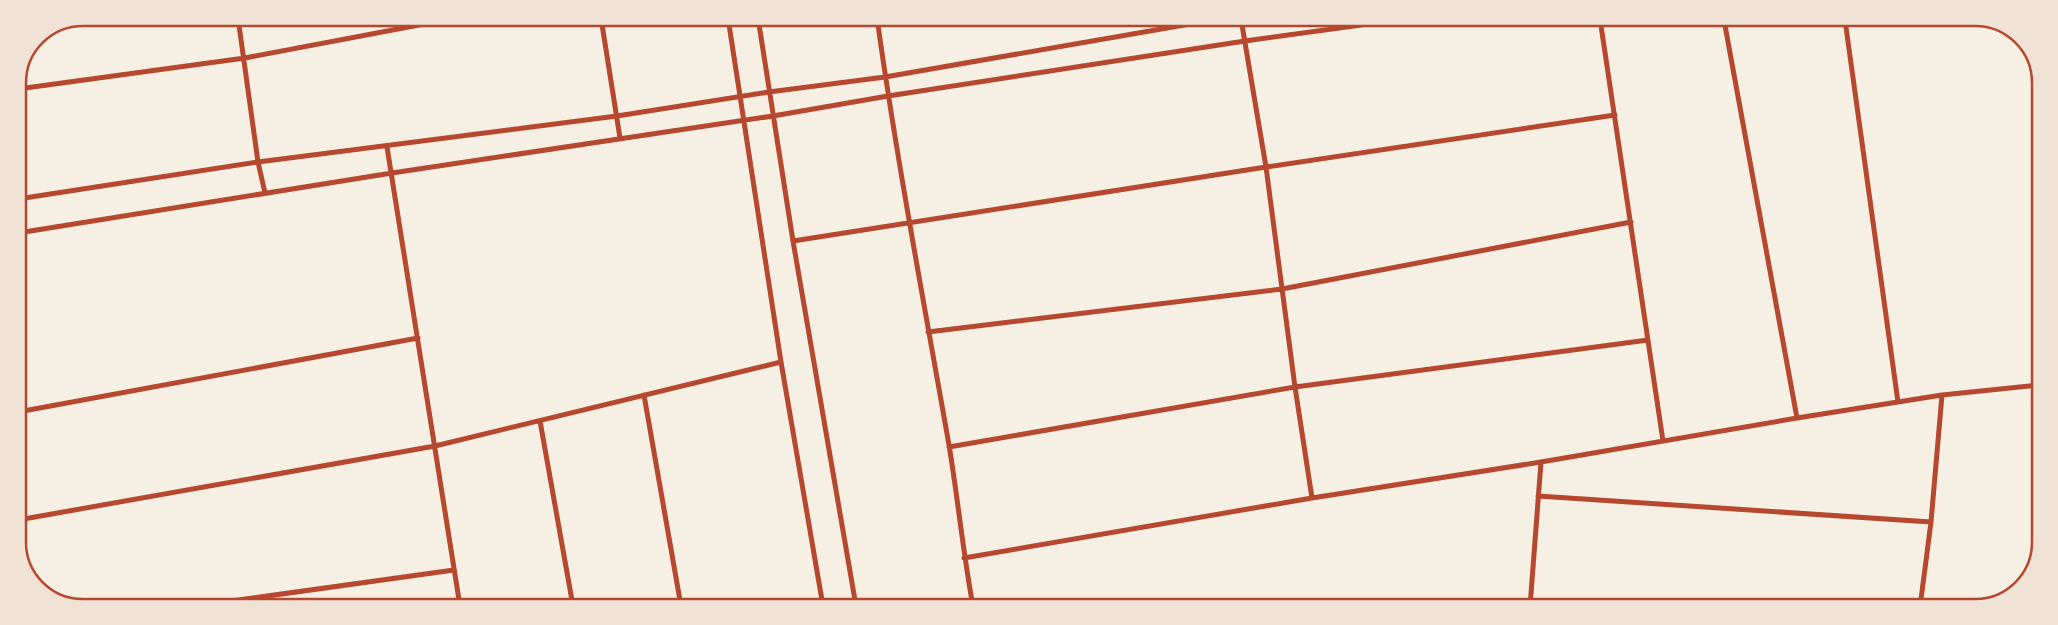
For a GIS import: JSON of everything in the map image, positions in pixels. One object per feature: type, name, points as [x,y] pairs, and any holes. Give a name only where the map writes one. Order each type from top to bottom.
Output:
[{"type":"street","points":[[239,26],[264,193]]},
{"type":"street","points":[[26,88],[245,58],[414,26]]},
{"type":"street","points":[[602,26],[620,138]]},
{"type":"street","points":[[729,26],[781,362],[822,599]]},
{"type":"street","points":[[759,26],[793,241],[855,599]]},
{"type":"street","points":[[878,26],[908,223],[949,447],[964,558],[972,599]]},
{"type":"street","points":[[26,197],[258,162],[387,147],[617,116],[740,96],[885,76],[1178,26]]},
{"type":"street","points":[[1242,26],[1266,168],[1295,387],[1312,498]]},
{"type":"street","points":[[26,231],[392,172],[773,116],[888,96],[1354,26]]},
{"type":"street","points":[[1601,26],[1662,441]]},
{"type":"street","points":[[1725,26],[1797,418]]},
{"type":"street","points":[[1846,26],[1898,402]]},
{"type":"street","points":[[793,241],[1615,115]]},
{"type":"street","points":[[387,147],[459,599]]},
{"type":"street","points":[[928,332],[1282,289],[1631,222]]},
{"type":"street","points":[[26,411],[418,338]]},
{"type":"street","points":[[949,447],[1295,387],[1648,340]]},
{"type":"street","points":[[26,519],[435,446],[781,362]]},
{"type":"street","points":[[964,558],[1797,418],[1942,395],[2032,386]]},
{"type":"street","points":[[644,395],[680,599]]},
{"type":"street","points":[[1921,599],[1931,522],[1942,395]]},
{"type":"street","points":[[540,421],[571,599]]},
{"type":"street","points":[[1531,599],[1541,462]]},
{"type":"street","points":[[1538,496],[1931,522]]},
{"type":"street","points":[[246,599],[454,570]]}]
